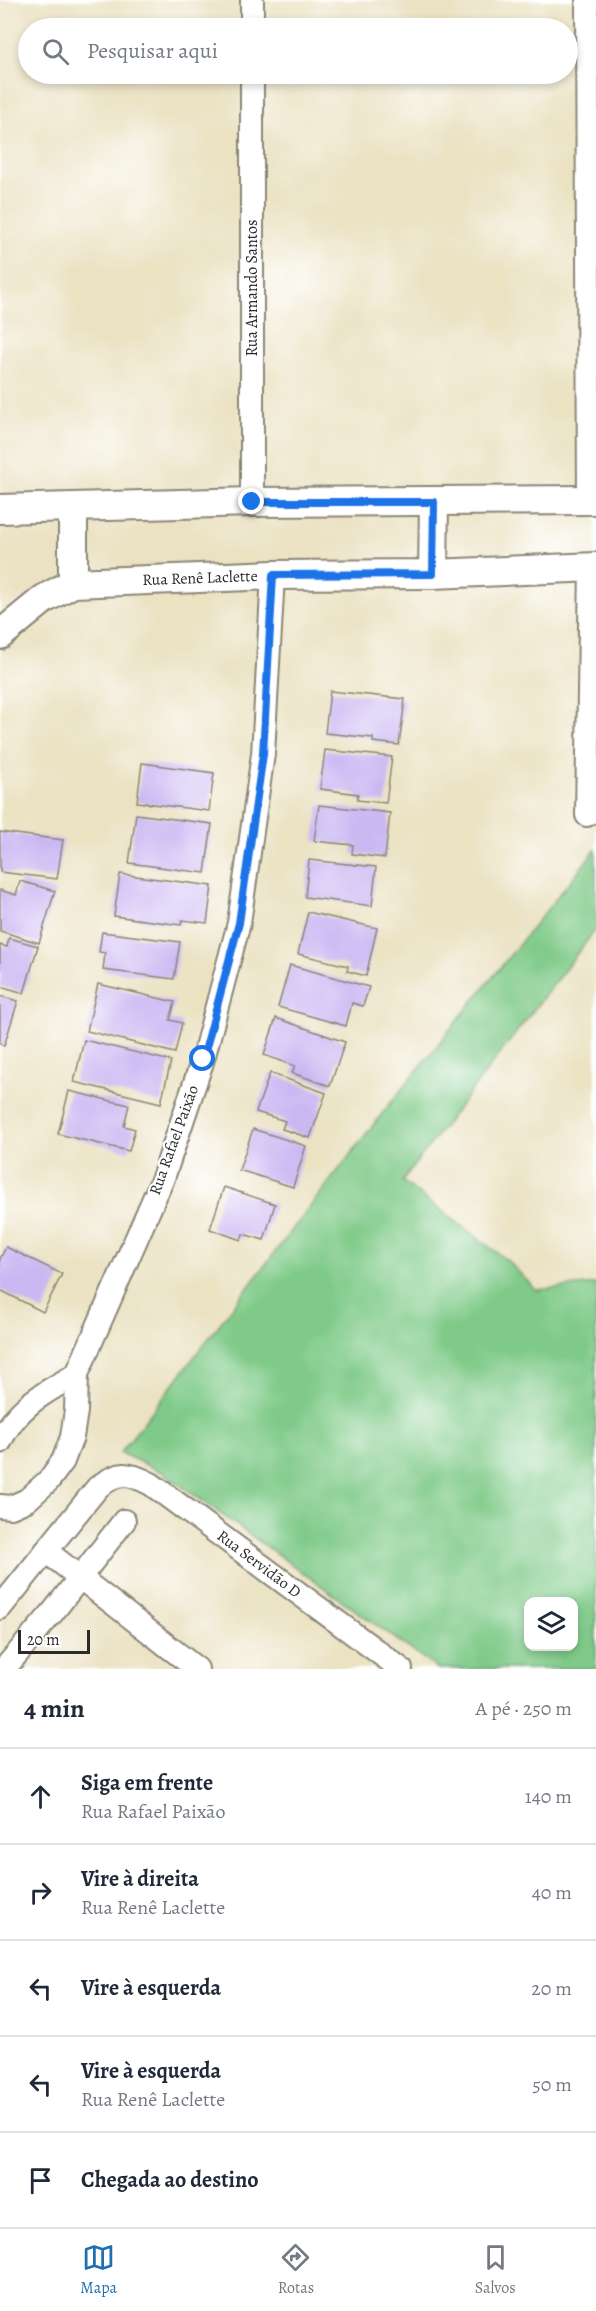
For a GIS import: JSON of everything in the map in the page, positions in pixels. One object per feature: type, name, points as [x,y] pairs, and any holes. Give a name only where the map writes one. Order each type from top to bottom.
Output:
[{"type":"street","points":[[252,0],[252,18]]},
{"type":"street","points":[[0,509],[252,502],[592,500],[587,0]]},
{"type":"street","name":"Rua Armando Santos","points":[[252,84],[252,502]]},
{"type":"street","points":[[433,574],[434,502]]},
{"type":"street","points":[[73,507],[73,583]]},
{"type":"street","points":[[586,815],[593,567]]},
{"type":"street","name":"Rua Renê Laclette","points":[[0,635],[44,599],[73,583],[273,575],[433,574],[593,567]]},
{"type":"street","name":"Rua Rafael Paixão","points":[[0,1506],[11,1507],[27,1500],[49,1480],[63,1461],[72,1437],[76,1411],[77,1374],[162,1178],[203,1059],[239,923],[263,754],[273,575]]},
{"type":"street","points":[[0,1442],[5,1431],[21,1410],[42,1393],[77,1374]]},
{"type":"street","name":"Rua Servidão D","points":[[46,1551],[98,1487],[111,1477],[124,1474],[137,1476],[151,1484],[401,1669]]},
{"type":"street","points":[[4,1669],[124,1521]]},
{"type":"street","points":[[0,1608],[46,1551],[197,1669]]},
{"type":"green space","points":[[596,849],[596,929],[402,1181],[508,1261],[536,1290],[596,1284],[596,1669],[438,1669],[162,1472],[120,1453],[381,1115]]},
{"type":"building","points":[[330,691],[405,699],[399,745],[373,742],[373,738],[325,733]]},
{"type":"building","points":[[325,750],[392,757],[386,803],[357,800],[358,794],[320,789]]},
{"type":"building","points":[[142,763],[214,773],[209,811],[137,802]]},
{"type":"building","points":[[319,805],[390,813],[385,858],[352,854],[353,845],[314,841]]},
{"type":"building","points":[[136,814],[212,824],[205,873],[129,863]]},
{"type":"building","points":[[0,832],[63,840],[57,879],[0,872]]},
{"type":"building","points":[[309,860],[376,867],[372,906],[305,897]]},
{"type":"building","points":[[120,874],[212,886],[207,923],[182,920],[181,925],[114,916]]},
{"type":"building","points":[[20,881],[55,891],[39,943],[0,931],[0,890],[16,895]]},
{"type":"building","points":[[308,912],[377,928],[366,976],[347,971],[348,966],[298,954]]},
{"type":"building","points":[[102,932],[180,942],[174,979],[103,970],[105,953],[99,952]]},
{"type":"building","points":[[9,938],[38,946],[24,993],[0,986],[0,945],[7,947]]},
{"type":"building","points":[[290,965],[369,987],[363,1006],[352,1003],[346,1026],[278,1007]]},
{"type":"building","points":[[98,984],[175,1002],[170,1020],[182,1023],[175,1053],[87,1031]]},
{"type":"building","points":[[0,996],[18,1001],[4,1046],[0,1044]]},
{"type":"building","points":[[276,1018],[345,1042],[330,1086],[292,1073],[295,1066],[264,1055]]},
{"type":"building","points":[[84,1040],[171,1061],[161,1103],[74,1082]]},
{"type":"building","points":[[270,1073],[326,1093],[310,1138],[282,1129],[285,1121],[256,1112]]},
{"type":"building","points":[[69,1091],[129,1105],[124,1126],[135,1129],[129,1151],[58,1134]]},
{"type":"building","points":[[253,1129],[306,1146],[293,1187],[239,1170]]},
{"type":"building","points":[[224,1187],[275,1204],[264,1240],[243,1234],[241,1240],[210,1229]]},
{"type":"building","points":[[6,1247],[62,1274],[43,1312],[0,1290],[0,1259]]},
{"type":"route","points":[[203,1059],[239,923],[263,754],[273,575],[433,574],[434,502],[252,502]]}]
